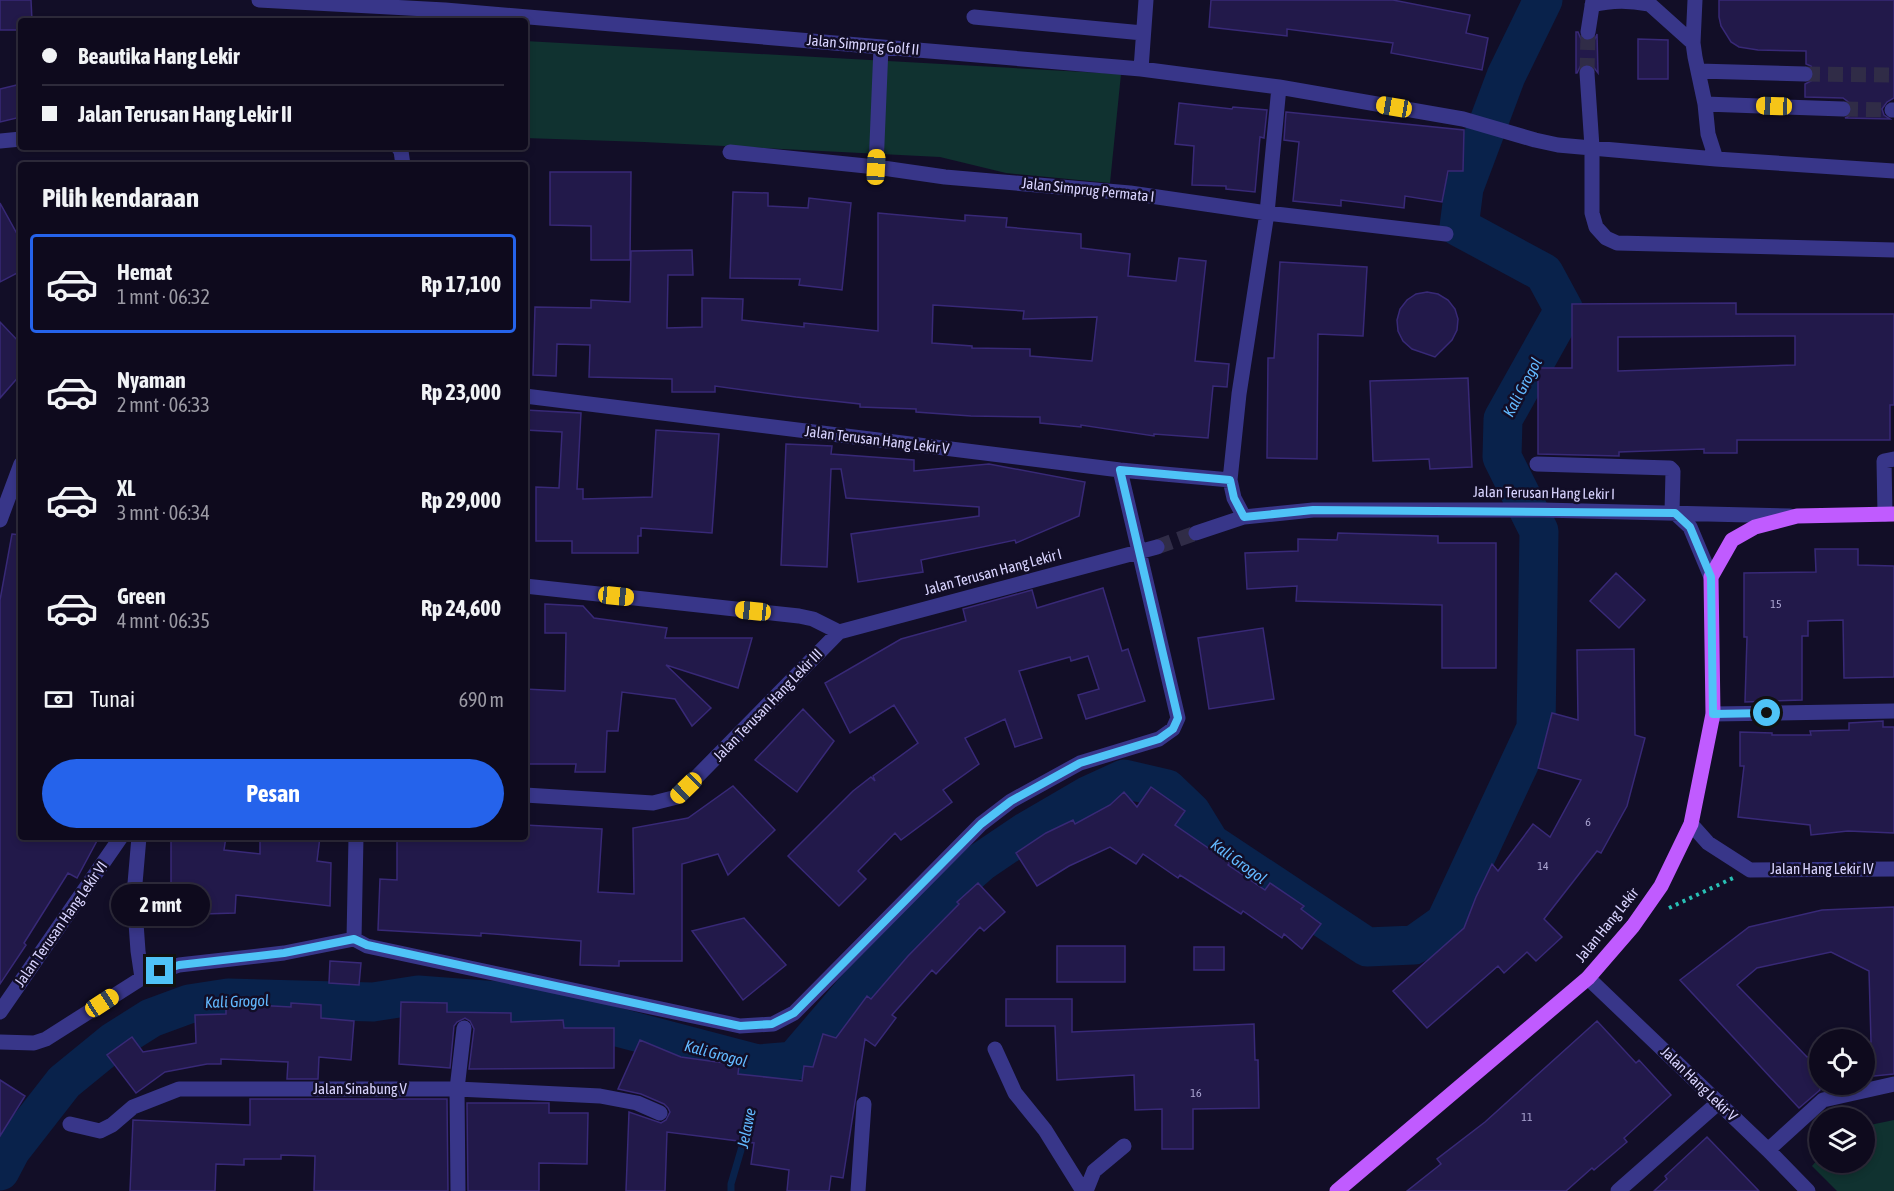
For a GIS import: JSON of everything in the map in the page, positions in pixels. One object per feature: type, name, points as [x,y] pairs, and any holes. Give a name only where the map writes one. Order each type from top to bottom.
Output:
[{"type":"main road","name":"Jalan Terusan Hang Lekir I","points":[[1797,516],[1889,514]]},
{"type":"main road","points":[[1711,577],[1732,540],[1755,526],[1797,516]]},
{"type":"main road","name":"Jalan Hang Lekir","points":[[1337,1191],[1588,978],[1633,926],[1661,886],[1691,824],[1713,714],[1711,577]]},
{"type":"street","name":"Jalan Simprug Golf II","points":[[259,0],[400,3],[429,15],[494,18]]},
{"type":"street","points":[[1141,69],[1146,0]]},
{"type":"street","points":[[1695,0],[1693,43],[1705,104],[1708,134],[1716,159]]},
{"type":"street","points":[[1588,32],[1593,2],[1647,2],[1693,43]]},
{"type":"street","points":[[974,17],[1143,33]]},
{"type":"street","name":"Jalan Simprug Golf II","points":[[528,20],[1141,69],[1279,87],[1463,119],[1507,133],[1558,145],[1592,147]]},
{"type":"street","points":[[876,167],[881,47]]},
{"type":"street","points":[[1698,71],[1806,74]]},
{"type":"street","points":[[1587,73],[1592,147],[1592,213],[1596,227],[1606,238],[1617,243],[1894,250]]},
{"type":"street","points":[[1244,517],[1234,498],[1230,480],[1239,394],[1267,213],[1279,87]]},
{"type":"street","points":[[1705,104],[1843,109]]},
{"type":"street","points":[[0,141],[18,139]]},
{"type":"street","points":[[1592,147],[1716,159],[1894,171]]},
{"type":"street","name":"Jalan Simprug Permata I","points":[[730,152],[876,167],[945,177],[1130,193],[1267,213],[1446,234]]},
{"type":"street","name":"Jalan Terusan Hang Lekir V","points":[[528,396],[1120,470],[1230,480]]},
{"type":"street","points":[[1889,514],[1884,461],[1894,459]]},
{"type":"street","points":[[1537,464],[1665,466],[1673,471],[1674,513]]},
{"type":"street","points":[[0,1042],[34,1043],[46,1040],[142,978],[179,965],[284,953],[354,939],[367,945],[740,1026],[772,1024],[794,1013],[981,824],[1011,801],[1080,763],[1159,739],[1173,729],[1178,718],[1120,470]]},
{"type":"street","points":[[0,520],[18,472]]},
{"type":"street","name":"Jalan Terusan Hang Lekir I","points":[[1196,533],[1244,517],[1313,510],[1542,510],[1797,516]]},
{"type":"street","name":"Jalan Hang Lekir","points":[[1674,513],[1690,527],[1711,577]]},
{"type":"street","name":"Jalan Terusan Hang Lekir I","points":[[839,632],[1157,547]]},
{"type":"street","points":[[528,586],[799,615],[839,632]]},
{"type":"street","name":"Jalan Terusan Hang Lekir III","points":[[528,795],[653,803],[677,797],[839,632]]},
{"type":"street","points":[[1713,714],[1894,711]]},
{"type":"street","name":"Jalan Hang Lekir IV","points":[[1691,824],[1708,843],[1750,870],[1894,869]]},
{"type":"street","name":"Jalan Terusan Hang Lekir VI","points":[[0,1012],[119,840]]},
{"type":"street","points":[[139,840],[134,895],[142,978]]},
{"type":"street","points":[[354,939],[356,840]]},
{"type":"street","name":"Jalan Hang Lekir V","points":[[1588,978],[1719,1102],[1808,1191]]},
{"type":"street","points":[[458,1191],[457,1089],[464,1028]]},
{"type":"street","points":[[994,1049],[1015,1093],[1045,1130],[1084,1191]]},
{"type":"street","points":[[1768,1150],[1823,1100],[1894,1084]]},
{"type":"street","name":"Jalan Sinabung V","points":[[70,1124],[100,1131],[112,1125],[133,1107],[178,1089],[457,1089],[600,1096],[638,1103],[660,1113]]},
{"type":"street","points":[[1618,1191],[1719,1102]]},
{"type":"street","points":[[858,1191],[864,1104]]},
{"type":"street","points":[[1084,1191],[1094,1171],[1124,1146]]},
{"type":"path","name":"Jalan Hang Lekir IV","points":[[1663,911],[1750,870]]},
{"type":"green space","points":[[528,41],[1121,74],[1110,183],[1006,173],[940,157],[528,138]]},
{"type":"green space","points":[[1894,1120],[1894,1191],[1837,1191],[1819,1173],[1875,1173],[1875,1124]]},
{"type":"building","points":[[0,0],[31,0],[32,18],[18,18],[18,30],[0,30]]},
{"type":"building","points":[[1211,0],[1393,0],[1470,15],[1466,33],[1488,38],[1482,70],[1391,53],[1393,43],[1287,29],[1287,36],[1209,27]]},
{"type":"building","points":[[1719,0],[1894,0],[1894,98],[1882,109],[1884,115],[1890,119],[1845,118],[1851,115],[1853,109],[1851,104],[1843,98],[1805,97],[1805,84],[1813,80],[1815,74],[1811,66],[1806,64],[1806,51],[1758,50],[1739,47],[1731,42],[1721,26]]},
{"type":"building","points":[[1576,32],[1581,39],[1587,42],[1595,39],[1597,34],[1598,73],[1592,65],[1587,63],[1581,65],[1576,73]]},
{"type":"building","points":[[1638,39],[1668,40],[1668,79],[1638,79]]},
{"type":"building","points":[[18,85],[18,118],[0,122],[0,89]]},
{"type":"building","points":[[1179,103],[1267,110],[1264,138],[1260,137],[1255,192],[1226,189],[1226,186],[1192,185],[1194,146],[1175,144]]},
{"type":"building","points":[[1286,112],[1464,130],[1463,171],[1448,171],[1442,202],[1405,196],[1404,208],[1341,200],[1341,206],[1293,201],[1299,142],[1284,140]]},
{"type":"building","points":[[550,172],[631,172],[630,260],[591,260],[591,226],[550,225]]},
{"type":"building","points":[[733,192],[768,193],[768,206],[808,208],[809,198],[851,203],[842,290],[799,285],[800,279],[730,278]]},
{"type":"building","points":[[0,203],[18,236],[18,273],[0,282]]},
{"type":"building","points":[[878,213],[965,221],[965,215],[1007,218],[1006,227],[1081,234],[1081,248],[1130,254],[1128,276],[1176,281],[1179,258],[1206,261],[1195,361],[1229,364],[1227,387],[1213,386],[1208,438],[1154,434],[1154,436],[1081,425],[1081,427],[1040,423],[1040,417],[971,416],[916,412],[916,409],[860,407],[860,404],[715,386],[715,392],[672,392],[672,379],[589,377],[590,345],[557,344],[556,376],[533,375],[535,307],[591,308],[591,300],[630,302],[631,251],[692,250],[693,275],[668,275],[667,328],[702,327],[702,298],[743,299],[742,320],[804,327],[804,323],[878,331]],"holes":[[[933,305],[1024,311],[1023,319],[1097,317],[1092,361],[1030,356],[1030,349],[972,348],[972,346],[932,343]]]},
{"type":"building","points":[[1280,262],[1367,267],[1363,336],[1318,334],[1317,459],[1267,458],[1268,358],[1274,358]]},
{"type":"building","points":[[1427,292],[1438,294],[1448,300],[1455,309],[1458,319],[1457,330],[1452,340],[1435,357],[1412,349],[1403,341],[1398,331],[1397,320],[1400,309],[1416,294]]},
{"type":"building","points":[[1736,303],[1736,314],[1894,314],[1894,405],[1890,405],[1890,440],[1737,440],[1737,453],[1704,453],[1704,449],[1619,452],[1619,456],[1538,454],[1538,368],[1572,368],[1572,304]],"holes":[[[1795,336],[1795,365],[1618,371],[1618,337]]]},
{"type":"building","points":[[0,322],[18,341],[18,377],[0,398]]},
{"type":"building","points":[[1468,378],[1472,467],[1430,469],[1429,459],[1373,461],[1370,381]]},
{"type":"building","points":[[528,410],[581,413],[577,489],[583,489],[583,499],[652,497],[656,430],[719,434],[712,533],[641,528],[641,536],[638,536],[638,553],[572,553],[572,541],[536,541],[536,487],[559,488],[562,432],[528,430]]},
{"type":"building","points":[[786,444],[832,446],[831,454],[914,460],[914,471],[989,464],[1085,482],[1079,516],[1016,543],[1015,540],[921,560],[923,572],[858,582],[851,534],[979,516],[979,507],[846,498],[841,469],[831,469],[827,567],[781,565]]},
{"type":"building","points":[[1338,533],[1438,536],[1438,543],[1496,543],[1496,668],[1442,668],[1442,605],[1296,601],[1297,586],[1247,589],[1245,553],[1298,551],[1298,539],[1337,540]]},
{"type":"building","points":[[12,534],[18,535],[18,840],[97,840],[77,878],[68,873],[0,984],[0,600]]},
{"type":"building","points":[[1815,549],[1858,549],[1858,565],[1894,566],[1894,677],[1844,678],[1843,620],[1808,621],[1808,636],[1802,636],[1802,700],[1745,702],[1747,637],[1744,637],[1744,573],[1816,572]]},
{"type":"building","points":[[1616,573],[1645,600],[1619,628],[1590,601]]},
{"type":"building","points":[[1103,588],[1122,651],[1128,649],[1145,701],[1086,719],[1078,695],[1099,689],[1088,656],[1071,661],[1070,657],[1019,671],[1042,738],[1015,747],[1005,719],[965,738],[979,764],[943,790],[952,802],[901,840],[895,833],[858,871],[866,879],[839,906],[788,856],[853,791],[871,777],[875,781],[873,776],[918,743],[894,705],[850,733],[825,683],[901,639],[966,621],[963,609],[1032,590],[1037,608]]},
{"type":"building","points":[[545,604],[583,606],[594,618],[667,628],[665,638],[752,638],[738,688],[666,665],[711,708],[692,726],[675,699],[622,692],[618,731],[607,731],[605,772],[575,772],[576,764],[528,764],[528,689],[565,691],[566,633],[545,633]]},
{"type":"building","points":[[1263,628],[1274,699],[1209,709],[1198,638]]},
{"type":"building","points":[[1634,649],[1635,735],[1645,738],[1627,806],[1601,853],[1597,851],[1544,919],[1562,937],[1536,961],[1527,952],[1504,973],[1498,966],[1427,1028],[1393,991],[1464,928],[1492,864],[1498,871],[1533,824],[1550,837],[1581,780],[1538,768],[1552,713],[1578,720],[1577,650]]},
{"type":"building","points":[[803,709],[834,741],[797,792],[755,760]]},
{"type":"building","points":[[1883,721],[1883,727],[1894,727],[1894,833],[1848,831],[1811,835],[1810,825],[1738,817],[1744,766],[1740,766],[1740,732],[1811,735],[1810,731],[1849,730],[1849,723]]},
{"type":"building","points":[[733,786],[775,830],[728,875],[718,854],[682,864],[682,961],[619,961],[619,966],[580,965],[581,941],[481,933],[481,936],[378,930],[380,879],[397,880],[397,840],[528,840],[528,825],[602,829],[598,892],[634,894],[633,828],[688,818]]},
{"type":"building","points":[[1151,787],[1185,811],[1175,825],[1265,890],[1270,883],[1304,906],[1301,909],[1321,924],[1302,949],[1284,934],[1282,938],[1243,911],[1241,914],[1180,875],[1178,878],[1143,854],[1136,864],[1110,847],[1069,866],[1037,886],[1016,853],[1046,833],[1073,820],[1075,824],[1110,805],[1124,792],[1137,807]]},
{"type":"building","points":[[171,840],[226,840],[224,850],[260,854],[260,840],[320,840],[317,861],[331,863],[330,906],[236,895],[235,913],[171,915]]},
{"type":"building","points":[[978,883],[1005,912],[984,931],[980,927],[936,974],[932,970],[892,1015],[896,1018],[875,1046],[865,1039],[843,1178],[831,1176],[829,1191],[787,1191],[789,1170],[751,1164],[754,1143],[667,1132],[665,1191],[626,1191],[629,1112],[661,1123],[666,1120],[670,1112],[664,1104],[641,1094],[618,1089],[640,1040],[681,1057],[739,1065],[738,1074],[802,1081],[804,1066],[813,1067],[823,1034],[836,1038],[867,996],[871,999],[908,956],[959,904],[957,902]]},
{"type":"building","points":[[1894,907],[1894,1074],[1875,1076],[1875,1029],[1871,1029],[1869,971],[1831,952],[1757,968],[1737,985],[1809,1057],[1809,1095],[1814,1095],[1799,1108],[1680,980],[1749,927],[1822,910]]},
{"type":"building","points":[[744,918],[786,965],[743,1000],[692,931]]},
{"type":"building","points":[[1057,946],[1125,946],[1125,982],[1057,982]]},
{"type":"building","points":[[1194,947],[1224,947],[1224,970],[1194,970]]},
{"type":"building","points":[[330,961],[361,963],[359,985],[329,983]]},
{"type":"building","points":[[1006,999],[1072,999],[1072,1032],[1254,1024],[1255,1060],[1258,1060],[1259,1108],[1193,1109],[1193,1149],[1162,1149],[1162,1109],[1135,1110],[1134,1075],[1057,1080],[1055,1026],[1006,1026]]},
{"type":"building","points":[[401,1002],[447,1003],[447,1012],[511,1013],[511,1022],[563,1020],[564,1028],[614,1028],[614,1068],[469,1069],[474,1029],[470,1021],[465,1018],[454,1026],[450,1068],[399,1064]]},
{"type":"building","points":[[291,1003],[321,1005],[321,1018],[354,1021],[351,1060],[319,1057],[318,1079],[287,1079],[288,1062],[221,1059],[221,1064],[207,1064],[165,1072],[136,1093],[107,1055],[132,1037],[143,1052],[196,1043],[195,1015],[226,1014],[226,1008],[253,1007],[253,1005],[291,1007]]},
{"type":"building","points":[[1597,1021],[1636,1063],[1639,1060],[1671,1095],[1624,1138],[1627,1142],[1566,1191],[1407,1191],[1441,1164],[1437,1159],[1485,1122]]},
{"type":"building","points":[[0,1080],[25,1096],[0,1136]]},
{"type":"building","points":[[250,1099],[447,1099],[448,1191],[314,1191],[315,1156],[281,1155],[281,1159],[244,1159],[244,1165],[216,1164],[215,1191],[130,1191],[133,1120],[250,1125]]},
{"type":"building","points":[[467,1103],[549,1103],[549,1113],[588,1113],[587,1164],[539,1163],[539,1191],[468,1191]]},
{"type":"building","points":[[1707,1137],[1759,1191],[1654,1191],[1667,1179],[1665,1176]]},
{"type":"waterway","name":"Kali Grogol","points":[[0,1171],[11,1150],[64,1082],[113,1042],[151,1018],[189,1004],[228,998],[373,1002],[418,995],[525,1003],[758,1064],[794,1061],[914,921],[981,862],[1027,831],[1087,796],[1124,779],[1167,789],[1191,812],[1210,843],[1367,947],[1414,945],[1445,923],[1536,728],[1539,531],[1502,457],[1503,419],[1564,310],[1544,273],[1459,227],[1464,188],[1506,76],[1543,0]]},
{"type":"waterway","name":"Jelawe","points":[[755,1083],[758,1064]]},
{"type":"waterway","name":"Jelawe","points":[[731,1191],[746,1133]]},
{"type":"tunnel","points":[[1587,73],[1588,32]]},
{"type":"tunnel","points":[[1805,74],[1894,75]]},
{"type":"tunnel","points":[[1843,109],[1892,110]]},
{"type":"tunnel","points":[[1157,547],[1196,533]]},
{"type":"route","points":[[160,971],[179,965],[284,953],[354,939],[367,945],[740,1026],[772,1024],[794,1013],[981,824],[1011,801],[1080,763],[1159,739],[1173,729],[1178,718],[1120,470],[1230,480],[1234,498],[1244,517],[1313,510],[1542,510],[1675,513],[1690,527],[1711,577],[1713,714],[1767,713]]}]
